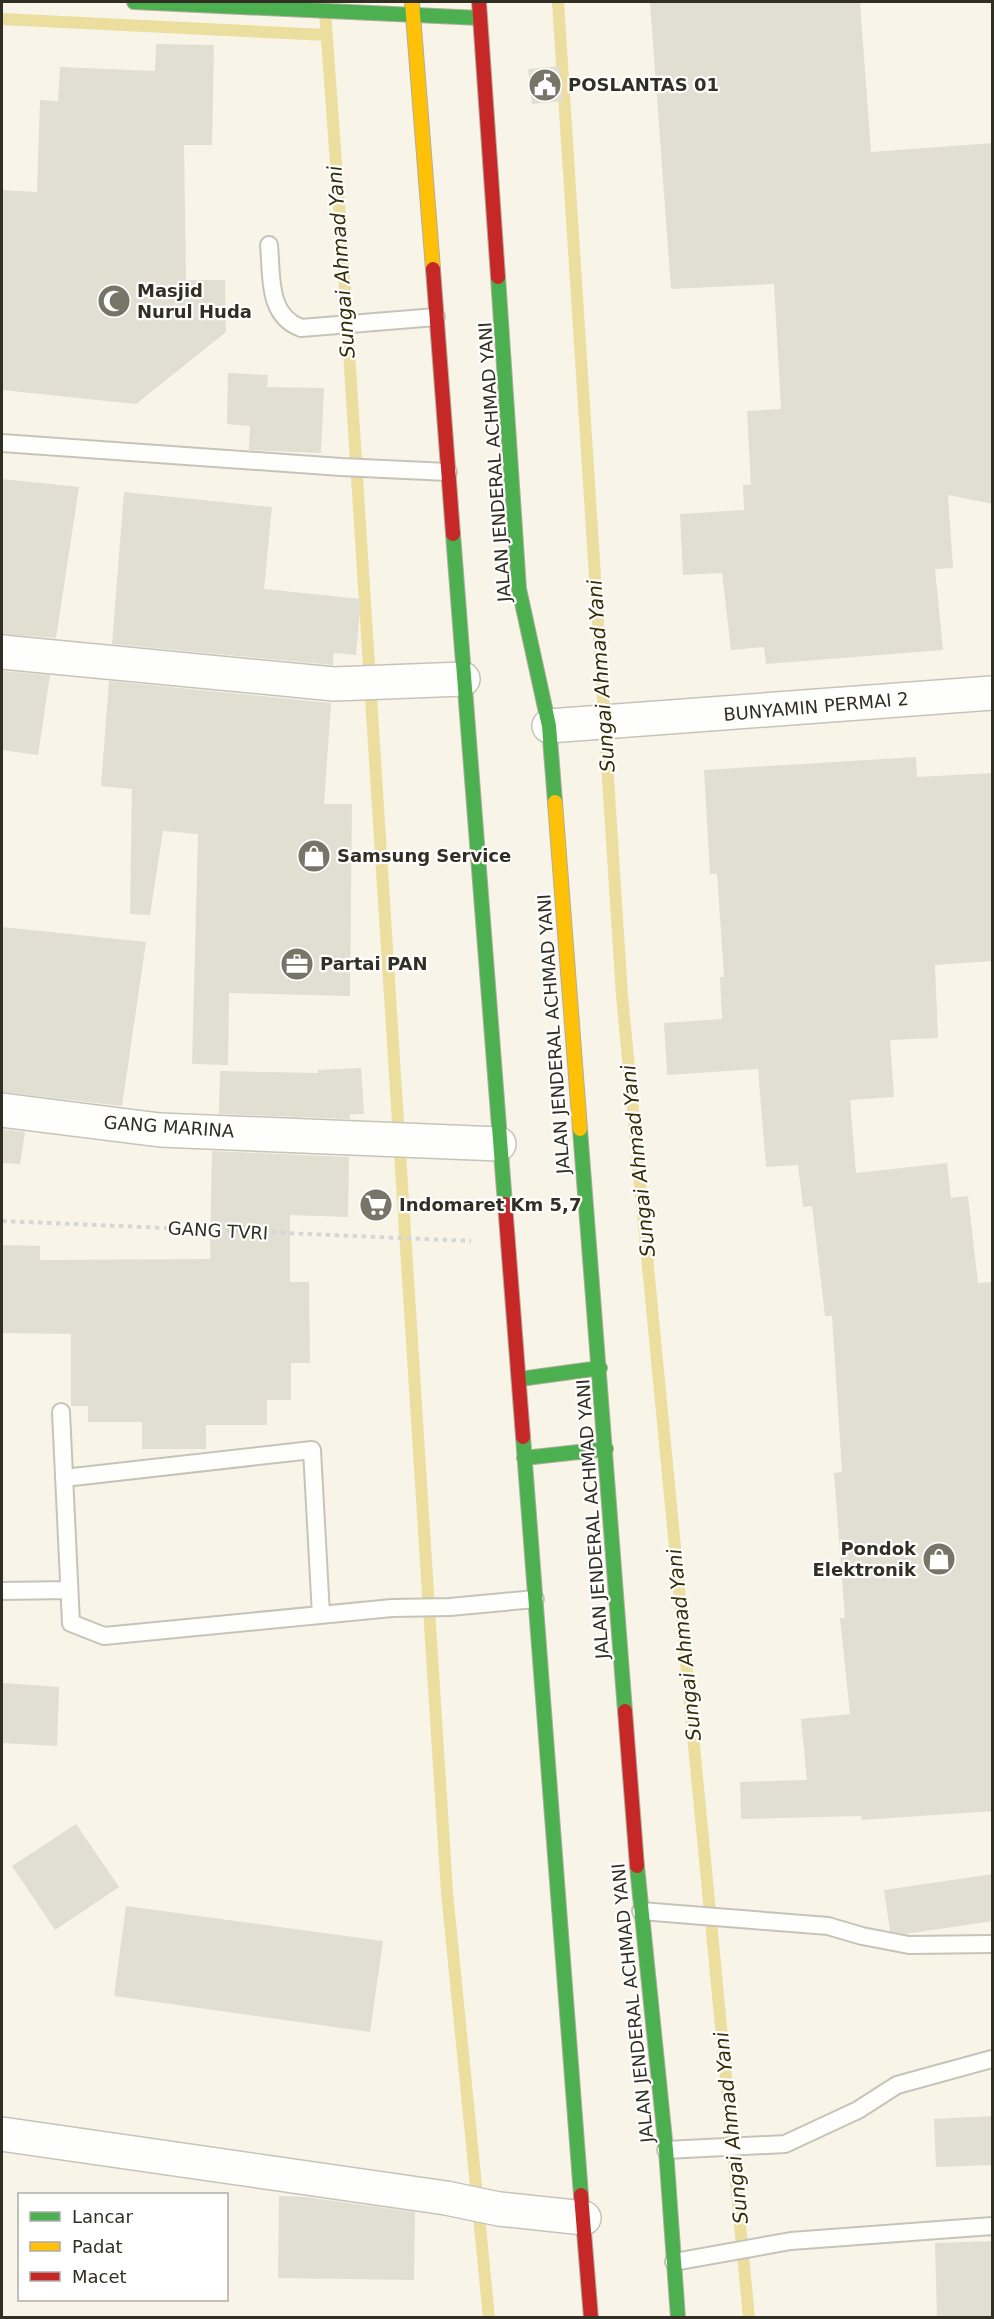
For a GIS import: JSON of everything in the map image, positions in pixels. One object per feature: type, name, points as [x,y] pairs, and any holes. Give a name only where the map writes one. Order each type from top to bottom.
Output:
[{"type":"main road","points":[[134,2],[290,11],[413,7],[480,18]]},
{"type":"main road","name":"JALAN JENDERAL ACHMAD YANI","points":[[478,2],[519,589],[549,726],[641,1911],[666,2150],[678,2318]]},
{"type":"main road","points":[[413,7],[591,2318]]},
{"type":"main road","points":[[520,1378],[600,1368]]},
{"type":"main road","points":[[524,1458],[606,1449]]},
{"type":"street","points":[[2,652],[334,684],[464,679]]},
{"type":"street","name":"BUNYAMIN PERMAI 2","points":[[549,726],[993,693]]},
{"type":"street","name":"GANG MARINA","points":[[2,1110],[160,1130],[499,1144]]},
{"type":"street","points":[[2,2134],[446,2198],[499,2209],[584,2218]]},
{"type":"lane","points":[[269,245],[275,306],[281,316],[301,328],[436,317]]},
{"type":"lane","points":[[2,443],[341,467],[448,472]]},
{"type":"lane","points":[[62,1412],[71,1623],[104,1636],[392,1608],[450,1607],[535,1599]]},
{"type":"lane","points":[[64,1478],[312,1450],[321,1615]]},
{"type":"lane","points":[[2,1591],[68,1590]]},
{"type":"lane","points":[[641,1911],[828,1926],[862,1936],[909,1945],[993,1944]]},
{"type":"lane","points":[[666,2150],[785,2144],[858,2110],[897,2085],[993,2059]]},
{"type":"lane","points":[[674,2262],[791,2241],[993,2226]]},
{"type":"path","name":"GANG TVRI","points":[[2,1221],[434,1239]]},
{"type":"building","points":[[650,2],[860,2],[871,152],[993,143],[993,504],[948,495],[953,568],[935,569],[943,650],[766,664],[764,647],[731,650],[722,573],[683,575],[680,514],[744,510],[743,485],[751,485],[747,411],[781,409],[774,284],[671,289]]},
{"type":"building","name":"Masjid Nurul Huda","points":[[156,44],[214,45],[212,145],[184,145],[186,280],[225,280],[226,332],[136,404],[2,390],[2,190],[37,192],[40,100],[58,101],[60,67],[155,71]]},
{"type":"building","name":"POSLANTAS 01","points":[[559,66],[563,101],[532,104],[528,69]]},
{"type":"building","points":[[228,373],[268,375],[267,387],[324,388],[321,453],[249,450],[250,426],[227,424]]},
{"type":"building","points":[[2,479],[79,487],[56,638],[2,634]]},
{"type":"building","points":[[124,492],[272,507],[264,589],[361,599],[356,655],[334,653],[333,665],[112,644]]},
{"type":"building","points":[[2,671],[50,675],[38,755],[2,750]]},
{"type":"building","points":[[109,681],[331,703],[324,804],[352,804],[350,996],[229,993],[228,1065],[192,1064],[198,834],[163,831],[150,915],[130,914],[132,789],[101,786]]},
{"type":"building","points":[[916,757],[917,777],[993,773],[993,961],[935,965],[938,1038],[890,1040],[894,1097],[850,1100],[856,1173],[947,1163],[951,1198],[968,1196],[978,1283],[993,1282],[993,1811],[862,1820],[861,1816],[741,1819],[740,1782],[807,1780],[801,1719],[850,1714],[840,1618],[845,1618],[834,1473],[842,1472],[832,1316],[825,1316],[812,1206],[803,1207],[798,1165],[766,1167],[758,1069],[667,1075],[664,1023],[722,1019],[720,977],[724,977],[717,874],[710,874],[704,770]]},
{"type":"building","points":[[2,927],[146,942],[122,1106],[2,1092]]},
{"type":"building","points":[[361,1068],[364,1114],[350,1114],[350,1119],[219,1114],[220,1071],[318,1073],[318,1070]]},
{"type":"building","points":[[2,1129],[25,1132],[20,1164],[2,1163]]},
{"type":"building","points":[[212,1151],[349,1157],[348,1217],[290,1215],[290,1282],[309,1282],[310,1363],[291,1363],[291,1400],[267,1400],[267,1425],[206,1425],[206,1449],[142,1449],[142,1422],[88,1422],[88,1406],[71,1406],[71,1334],[2,1333],[2,1245],[40,1246],[40,1260],[210,1259]]},
{"type":"building","points":[[3,1683],[59,1687],[57,1746],[2,1743]]},
{"type":"building","points":[[76,1824],[119,1887],[55,1930],[12,1866]]},
{"type":"building","points":[[993,1874],[993,1921],[905,1934],[890,1931],[884,1890]]},
{"type":"building","points":[[126,1906],[383,1941],[370,2032],[114,1996]]},
{"type":"building","points":[[993,2116],[993,2165],[936,2167],[934,2119]]},
{"type":"building","points":[[279,2196],[305,2197],[415,2212],[414,2280],[278,2278]]},
{"type":"building","points":[[993,2241],[993,2318],[937,2318],[935,2243]]},
{"type":"waterway","name":"Sungai Ahmad Yani","points":[[558,2],[622,996],[749,2318]]},
{"type":"waterway","name":"Sungai Ahmad Yani","points":[[325,12],[344,273],[447,1892],[489,2318]]},
{"type":"waterway","points":[[2,19],[326,35]]},
{"type":"traffic: fast","points":[[134,2],[480,18]]},
{"type":"traffic: fast","points":[[498,277],[519,589],[549,726],[555,802]]},
{"type":"traffic: fast","points":[[453,534],[505,1204]]},
{"type":"traffic: fast","points":[[580,1129],[625,1711]]},
{"type":"traffic: fast","points":[[520,1379],[600,1368]]},
{"type":"traffic: fast","points":[[523,1437],[581,2195]]},
{"type":"traffic: fast","points":[[524,1458],[606,1449]]},
{"type":"traffic: fast","points":[[637,1866],[666,2150],[678,2318]]},
{"type":"traffic: slow","points":[[412,2],[433,269]]},
{"type":"traffic: slow","points":[[555,802],[580,1129]]},
{"type":"traffic: jam","points":[[479,2],[498,277]]},
{"type":"traffic: jam","points":[[433,269],[453,534]]},
{"type":"traffic: jam","points":[[505,1204],[523,1437]]},
{"type":"traffic: jam","points":[[625,1711],[637,1866]]},
{"type":"traffic: jam","points":[[581,2195],[591,2318]]},
{"type":"place","name":"POSLANTAS 01","points":[[545,85]]},
{"type":"place","name":"Masjid Nurul Huda","points":[[114,301]]},
{"type":"place","name":"Samsung Service","points":[[314,856]]},
{"type":"place","name":"Partai PAN","points":[[297,964]]},
{"type":"place","name":"Indomaret Km 5,7","points":[[376,1205]]},
{"type":"place","name":"Pondok Elektronik","points":[[939,1559]]}]
